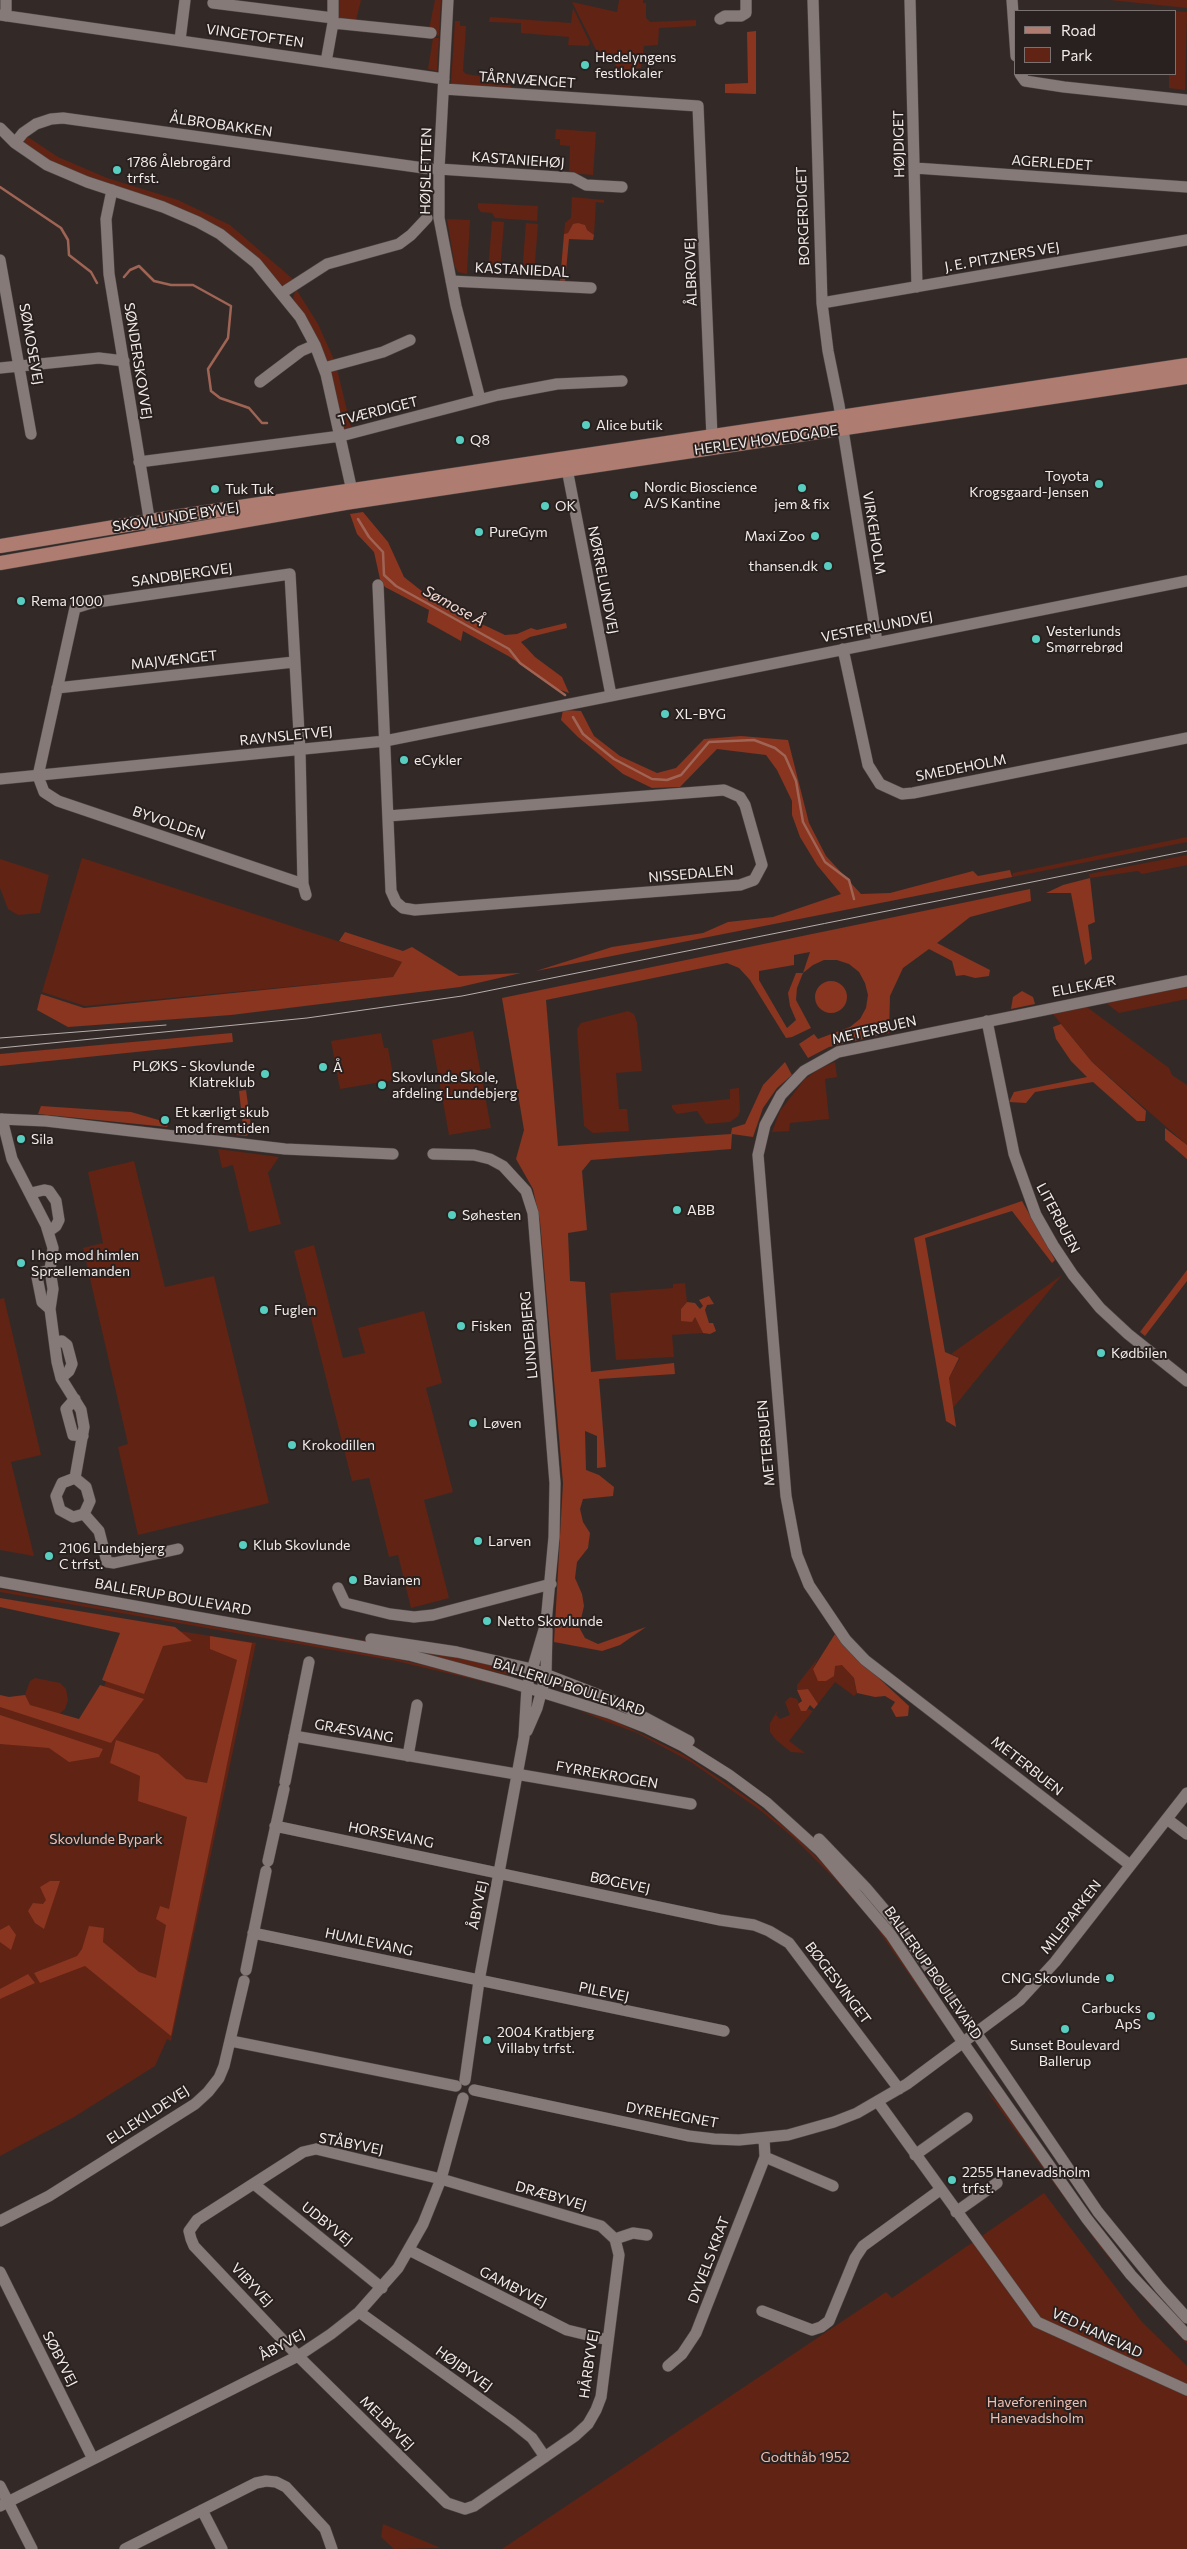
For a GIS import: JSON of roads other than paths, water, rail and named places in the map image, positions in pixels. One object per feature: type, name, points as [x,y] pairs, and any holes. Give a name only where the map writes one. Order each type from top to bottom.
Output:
[{"type":"main road","name":"HERLEV HOVEDGADE","points":[[349,497],[567,469],[841,423],[970,399],[1187,365]]},
{"type":"main road","name":"HERLEV HOVEDGADE","points":[[349,497],[712,437],[841,423],[1187,376]]},
{"type":"main road","name":"SKOVLUNDE BYVEJ","points":[[0,546],[150,521],[349,497]]},
{"type":"main road","name":"SKOVLUNDE BYVEJ","points":[[0,562],[152,536],[349,497]]},
{"type":"street","name":"VINGETOFTEN","points":[[6,0],[3,15],[326,62],[444,84]]},
{"type":"street","points":[[180,40],[185,0]]},
{"type":"street","points":[[326,62],[333,21],[333,0]]},
{"type":"street","name":"HØJSLETTEN","points":[[448,0],[444,84],[435,169],[439,218],[451,281],[480,399]]},
{"type":"street","points":[[720,19],[725,16],[741,16],[746,13],[746,0]]},
{"type":"street","name":"BORGERDIGET","points":[[813,0],[822,304],[841,423]]},
{"type":"street","name":"HØJDIGET","points":[[910,0],[917,287]]},
{"type":"street","points":[[1012,0],[1014,28]]},
{"type":"street","name":"VINGETOFTEN","points":[[213,3],[431,34]]},
{"type":"street","points":[[1021,75],[1026,81],[1045,84],[1187,100]]},
{"type":"street","name":"TÅRNVÆNGET","points":[[444,84],[698,106]]},
{"type":"street","name":"ÅLBROVEJ","points":[[698,106],[712,437]]},
{"type":"street","name":"ÅLBROBAKKEN","points":[[15,143],[23,133],[36,124],[63,118],[435,169]]},
{"type":"street","points":[[0,128],[15,143],[47,165],[87,182],[173,211],[220,234],[256,262],[300,317],[315,345],[324,368],[340,436],[349,497]]},
{"type":"street","name":"AGERLEDET","points":[[915,168],[1187,187]]},
{"type":"street","name":"KASTANIEHØJ","points":[[435,169],[573,178],[586,186],[622,188]]},
{"type":"street","name":"SØNDERSKOVVEJ","points":[[112,190],[106,219],[106,247],[152,536]]},
{"type":"street","points":[[282,293],[328,264],[399,244],[411,235],[427,218]]},
{"type":"street","name":"J. E. PITZNERS VEJ","points":[[822,304],[1187,240]]},
{"type":"street","name":"SØMOSEVEJ","points":[[0,260],[32,434]]},
{"type":"street","name":"KASTANIEDAL","points":[[451,281],[591,288]]},
{"type":"street","points":[[324,368],[383,352],[410,340]]},
{"type":"street","points":[[260,382],[295,355],[315,345]]},
{"type":"street","points":[[0,368],[99,358],[124,361]]},
{"type":"street","name":"TVÆRDIGET","points":[[139,462],[340,436],[480,399],[557,384],[622,380]]},
{"type":"street","name":"VIRKEHOLM","points":[[841,423],[877,642]]},
{"type":"street","name":"NØRRELUNDVEJ","points":[[567,469],[612,696]]},
{"type":"street","name":"SANDBJERGVEJ","points":[[38,776],[75,608],[91,603],[290,574],[300,751]]},
{"type":"street","name":"VESTERLUNDVEJ","points":[[572,704],[1187,581]]},
{"type":"street","name":"NISSEDALEN","points":[[378,586],[391,891],[396,902],[403,908],[415,910],[740,885],[754,880],[762,865],[745,805],[740,798],[724,790],[388,816]]},
{"type":"street","name":"SMEDEHOLM","points":[[843,649],[868,765],[880,784],[902,794],[1187,738]]},
{"type":"street","name":"MAJVÆNGET","points":[[57,688],[294,662]]},
{"type":"street","name":"RAVNSLETVEJ","points":[[0,780],[385,741],[572,704]]},
{"type":"street","name":"BYVOLDEN","points":[[38,776],[44,792],[58,801],[304,890],[300,751]]},
{"type":"street","name":"ELLEKÆR","points":[[987,1021],[1187,981]]},
{"type":"street","name":"LITERBUEN","points":[[987,1021],[1014,1154],[1023,1182],[1049,1238],[1072,1275],[1100,1308],[1128,1334],[1187,1381]]},
{"type":"street","name":"METERBUEN","points":[[987,1021],[857,1047],[820,1060],[792,1082],[776,1102],[765,1125],[758,1155],[790,1528],[808,1585],[842,1636],[865,1660],[1130,1865]]},
{"type":"street","points":[[75,1478],[84,1427],[81,1410],[61,1378],[50,1309],[54,1289],[50,1270],[53,1248],[49,1231],[12,1159],[1,1119],[46,1120],[285,1149],[393,1154]]},
{"type":"street","name":"LUNDEBJERG","points":[[433,1154],[474,1155],[490,1159],[503,1166],[526,1191],[533,1213],[555,1483],[551,1584],[546,1623],[527,1687]]},
{"type":"street","points":[[31,1193],[49,1191],[56,1201],[59,1220],[56,1226],[49,1231]]},
{"type":"street","points":[[75,1478],[81,1481],[89,1493],[88,1508],[84,1514],[73,1517],[60,1510],[57,1503],[58,1489],[62,1483],[75,1478]]},
{"type":"street","points":[[84,1514],[99,1531],[107,1562],[114,1563],[178,1549]]},
{"type":"street","name":"BALLERUP BOULEVARD","points":[[0,1574],[362,1638],[457,1652],[532,1669],[612,1700],[656,1723],[732,1769],[772,1798],[833,1853],[866,1888],[910,1941],[977,2034],[1098,2212],[1187,2318]]},
{"type":"street","name":"BALLERUP BOULEVARD","points":[[0,1582],[377,1648],[527,1687],[647,1728],[683,1746],[729,1775],[774,1809],[820,1851],[891,1935],[964,2044],[1087,2218],[1136,2281],[1187,2335]]},
{"type":"street","points":[[338,1588],[345,1603],[390,1614],[414,1617],[433,1615],[551,1584]]},
{"type":"street","name":"LUNDEBJERG","points":[[542,1692],[546,1674],[548,1644],[546,1623]]},
{"type":"street","name":"GRÆSVANG","points":[[275,1826],[309,1662]]},
{"type":"street","name":"ÅBYVEJ","points":[[460,2083],[518,1775],[524,1737],[527,1687]]},
{"type":"street","name":"ÅBYVEJ","points":[[524,1737],[542,1692]]},
{"type":"street","name":"GRÆSVANG","points":[[408,1756],[417,1705]]},
{"type":"street","name":"GRÆSVANG","points":[[294,1736],[518,1775]]},
{"type":"street","name":"FYRREKROGEN","points":[[518,1775],[691,1804]]},
{"type":"street","name":"MILEPARKEN","points":[[964,2044],[1036,1985],[1187,1793]]},
{"type":"street","points":[[1167,1819],[1187,1834]]},
{"type":"street","points":[[253,1933],[275,1826]]},
{"type":"street","name":"HORSEVANG","points":[[275,1826],[500,1872]]},
{"type":"street","name":"BØGEVEJ","points":[[500,1872],[734,1923]]},
{"type":"street","name":"BØGESVINGET","points":[[734,1923],[754,1925],[769,1930],[789,1943],[899,2089]]},
{"type":"street","name":"ELLEKILDEVEJ","points":[[0,2221],[49,2196],[195,2104],[219,2078],[231,2041],[253,1933]]},
{"type":"street","name":"HUMLEVANG","points":[[253,1933],[479,1981]]},
{"type":"street","name":"PILEVEJ","points":[[479,1981],[724,2031]]},
{"type":"street","points":[[231,2041],[460,2083],[472,2083],[474,2090],[469,2097],[463,2098],[456,2094],[460,2083]]},
{"type":"street","name":"DYREHEGNET","points":[[474,2090],[689,2136],[731,2139],[764,2138],[827,2125],[878,2102],[964,2044]]},
{"type":"street","name":"ÅBYVEJ","points":[[4,2504],[298,2356],[359,2312],[382,2288],[409,2250],[423,2224],[441,2179],[463,2098]]},
{"type":"street","name":"VED HANEVAD","points":[[878,2102],[1037,2322],[1187,2390]]},
{"type":"street","points":[[915,2155],[966,2118]]},
{"type":"street","name":"DYVELS KRAT","points":[[668,2366],[682,2354],[696,2333],[765,2157],[764,2138]]},
{"type":"street","name":"STÅBYVEJ","points":[[189,2231],[197,2220],[303,2152],[316,2149],[441,2179]]},
{"type":"street","points":[[765,2157],[833,2186]]},
{"type":"street","name":"DRÆBYVEJ","points":[[441,2179],[601,2226],[615,2239]]},
{"type":"street","points":[[956,2212],[997,2183]]},
{"type":"street","name":"UDBYVEJ","points":[[254,2184],[382,2288]]},
{"type":"street","points":[[762,2311],[812,2330],[821,2327],[829,2321],[855,2258],[863,2246],[940,2190]]},
{"type":"street","name":"VIBYVEJ","points":[[189,2231],[194,2246],[298,2356]]},
{"type":"street","points":[[615,2239],[633,2233],[647,2235]]},
{"type":"street","name":"HÅRBYVEJ","points":[[457,2508],[465,2509],[474,2506],[575,2436],[588,2424],[601,2397],[619,2255],[615,2239]]},
{"type":"street","name":"GAMBYVEJ","points":[[409,2250],[566,2330],[608,2340]]},
{"type":"street","name":"SØBYVEJ","points":[[0,2272],[93,2459]]},
{"type":"street","name":"HØJBYVEJ","points":[[359,2312],[512,2422],[532,2438],[545,2457]]},
{"type":"street","name":"MELBYVEJ","points":[[298,2356],[447,2504],[457,2508]]},
{"type":"street","points":[[129,2548],[256,2483],[276,2482],[286,2487],[325,2529],[332,2549]]},
{"type":"street","points":[[0,2486],[4,2504],[32,2549]]},
{"type":"street","points":[[202,2510],[222,2549]]},
{"type":"waterway","name":"Sømose Å","points":[[0,187],[61,228],[68,240],[69,255],[91,272],[97,283]]},
{"type":"waterway","name":"Sømose Å","points":[[124,277],[130,270],[139,266],[154,281],[171,285],[193,285],[231,306],[228,338],[208,369],[211,391],[220,398],[249,408],[262,423],[267,423]]},
{"type":"waterway","name":"Sømose Å","points":[[358,519],[369,537],[383,552],[384,575],[396,586],[509,649],[520,663],[565,695]]},
{"type":"waterway","name":"Sømose Å","points":[[573,717],[583,734],[614,759],[652,779],[667,780],[681,775],[709,742],[754,740],[775,748],[785,756],[796,781],[803,822],[825,862],[849,880],[854,899]]},
{"type":"tram line","points":[[0,1048],[307,1018],[462,996],[1187,851]]},
{"type":"tram line","points":[[0,1038],[166,1025]]},
{"type":"place","name":"Hedelyngens festlokaler","points":[[585,65]]},
{"type":"place","name":"1786 Ålebrogård trfst.","points":[[117,170]]},
{"type":"place","name":"Alice butik","points":[[586,425]]},
{"type":"place","name":"Q8","points":[[460,440]]},
{"type":"place","name":"Toyota Krogsgaard-Jensen","points":[[1099,484]]},
{"type":"place","name":"jem & fix","points":[[802,488]]},
{"type":"place","name":"Tuk Tuk","points":[[215,489]]},
{"type":"place","name":"Nordic Bioscience A/S Kantine","points":[[634,495]]},
{"type":"place","name":"OK","points":[[545,506]]},
{"type":"place","name":"PureGym","points":[[479,532]]},
{"type":"place","name":"Maxi Zoo","points":[[815,536]]},
{"type":"place","name":"thansen.dk","points":[[828,566]]},
{"type":"place","name":"Rema 1000","points":[[21,601]]},
{"type":"place","name":"Vesterlunds Smørrebrød","points":[[1036,639]]},
{"type":"place","name":"XL-BYG","points":[[665,714]]},
{"type":"place","name":"eCykler","points":[[404,760]]},
{"type":"place","name":"Å","points":[[323,1067]]},
{"type":"place","name":"PLØKS - Skovlunde Klatreklub","points":[[265,1074]]},
{"type":"place","name":"Skovlunde Skole, afdeling Lundebjerg","points":[[382,1085]]},
{"type":"place","name":"Et kærligt skub mod fremtiden","points":[[165,1120]]},
{"type":"place","name":"Sila","points":[[21,1139]]},
{"type":"place","name":"ABB","points":[[677,1210]]},
{"type":"place","name":"Søhesten","points":[[452,1215]]},
{"type":"place","name":"I hop mod himlen Sprællemanden","points":[[21,1263]]},
{"type":"place","name":"Fuglen","points":[[264,1310]]},
{"type":"place","name":"Fisken","points":[[461,1326]]},
{"type":"place","name":"Kødbilen","points":[[1101,1353]]},
{"type":"place","name":"Løven","points":[[473,1423]]},
{"type":"place","name":"Krokodillen","points":[[292,1445]]},
{"type":"place","name":"Larven","points":[[478,1541]]},
{"type":"place","name":"Klub Skovlunde","points":[[243,1545]]},
{"type":"place","name":"2106 Lundebjerg C trfst.","points":[[49,1556]]},
{"type":"place","name":"Bavianen","points":[[353,1580]]},
{"type":"place","name":"Netto Skovlunde","points":[[487,1621]]},
{"type":"place","name":"CNG Skovlunde","points":[[1110,1978]]},
{"type":"place","name":"Carbucks ApS","points":[[1151,2016]]},
{"type":"place","name":"Sunset Boulevard Ballerup","points":[[1065,2029]]},
{"type":"place","name":"2004 Kratbjerg Villaby trfst.","points":[[487,2040]]},
{"type":"place","name":"2255 Hanevadsholm trfst.","points":[[952,2180]]},
{"type":"park label","name":"Skovlunde Bypark","points":[[106,1839]]},
{"type":"park label","name":"Haveforeningen Hanevadsholm","points":[[1037,2410]]},
{"type":"park label","name":"Godthåb 1952","points":[[805,2457]]}]
